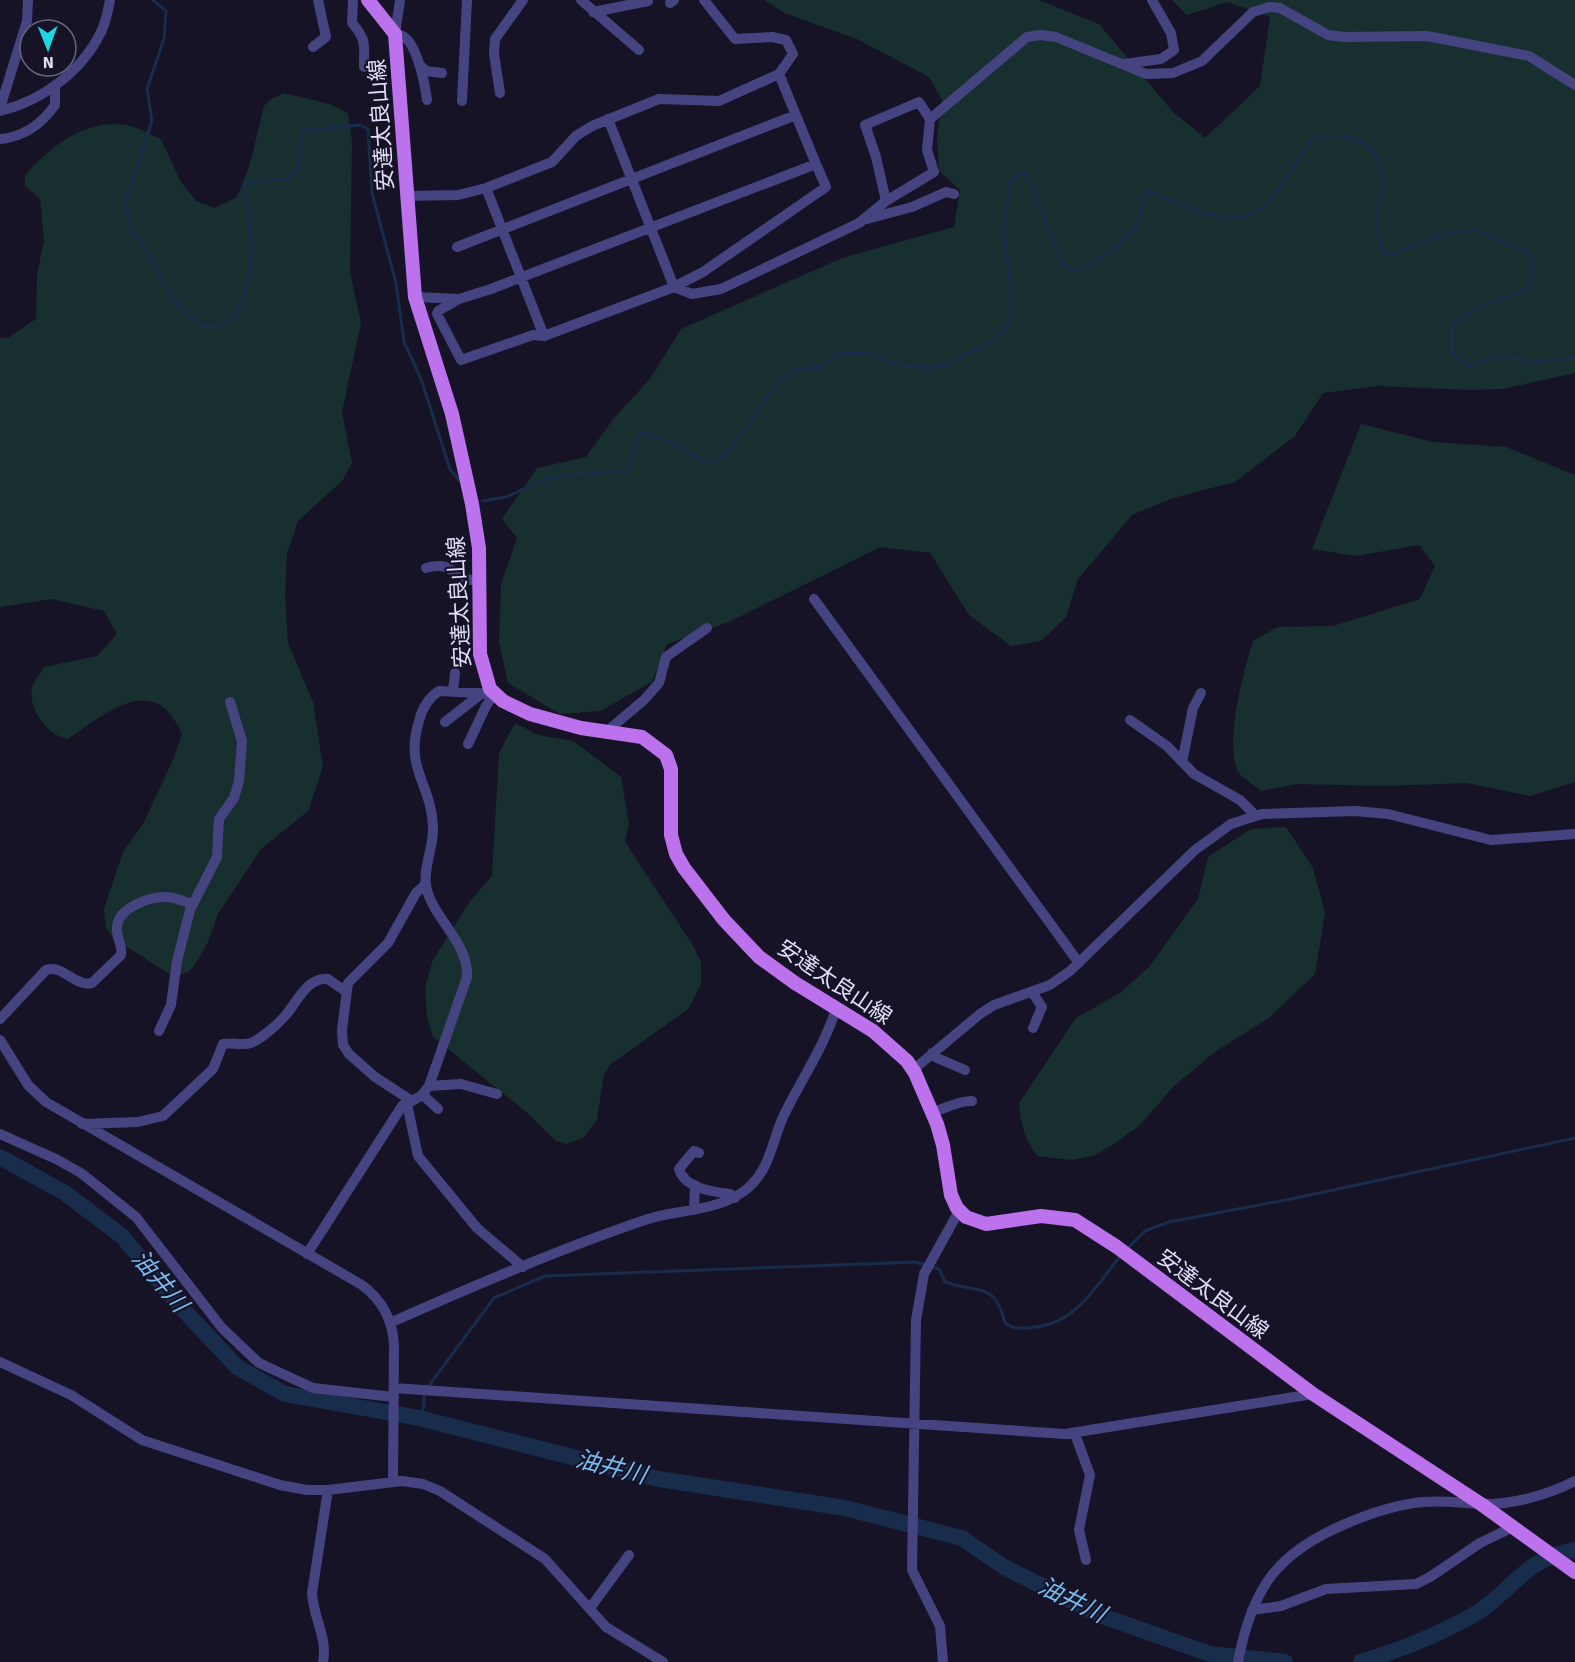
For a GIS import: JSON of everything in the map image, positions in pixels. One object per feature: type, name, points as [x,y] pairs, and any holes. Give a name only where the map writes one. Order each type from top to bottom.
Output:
[{"type":"main road","name":"安達太良山線","points":[[368,0],[395,34],[415,297],[452,414],[476,530],[480,581],[480,654],[488,694],[530,714],[562,724],[642,737],[666,755],[671,769],[671,835],[676,854],[684,868],[724,920],[759,957],[873,1031],[896,1049],[913,1070],[932,1112],[943,1145],[951,1195],[959,1211],[970,1220],[986,1224],[1041,1216],[1067,1217],[1075,1220],[1123,1252],[1313,1394],[1481,1504],[1511,1528],[1574,1571]]},
{"type":"street","points":[[0,110],[27,21],[28,0]]},
{"type":"street","points":[[0,110],[55,87],[91,50],[102,30],[110,0]]},
{"type":"street","points":[[313,46],[326,37],[318,0]]},
{"type":"street","points":[[353,0],[352,22],[362,33],[365,42],[360,58],[364,68]]},
{"type":"street","points":[[400,0],[395,34],[400,33],[405,38],[422,68],[427,100]]},
{"type":"street","points":[[462,101],[467,0]]},
{"type":"street","points":[[500,93],[494,54],[495,39],[523,0]]},
{"type":"street","points":[[581,0],[639,50]]},
{"type":"street","points":[[407,196],[458,195],[486,188],[552,162],[576,136],[608,119],[659,99],[719,101],[779,74],[793,54],[786,40],[772,37],[735,39],[704,0]]},
{"type":"street","points":[[1120,65],[1161,59],[1174,50],[1171,33],[1152,0]]},
{"type":"street","points":[[593,12],[648,1]]},
{"type":"street","points":[[930,119],[1027,37],[1041,35],[1056,38],[1120,65],[1146,74],[1160,75],[1186,70],[1202,61],[1253,12],[1269,7],[1290,11],[1328,35],[1344,37],[1427,36],[1529,56],[1575,85]]},
{"type":"street","points":[[422,68],[426,71],[442,73]]},
{"type":"street","points":[[779,74],[826,187],[703,272],[674,287],[544,336],[533,335],[461,360],[437,314],[438,311],[459,299],[523,278],[816,164]]},
{"type":"street","points":[[0,139],[22,135],[40,122],[55,105],[55,87]]},
{"type":"street","points":[[866,219],[886,201],[934,172],[927,150],[930,119],[919,102],[865,124],[876,157],[886,201]]},
{"type":"street","points":[[457,247],[796,115]]},
{"type":"street","points":[[608,119],[674,287],[692,294],[721,289],[866,219],[912,207],[946,192],[954,194]]},
{"type":"street","points":[[486,188],[544,336]]},
{"type":"street","points":[[415,297],[459,299]]},
{"type":"street","points":[[426,568],[435,565],[449,566],[466,580],[480,581]]},
{"type":"street","points":[[814,599],[1079,963]]},
{"type":"street","points":[[606,732],[644,700],[659,683],[666,657],[707,628]]},
{"type":"street","points":[[453,691],[456,673]]},
{"type":"street","points":[[426,1090],[467,969],[465,958],[429,896],[426,884],[433,825],[416,767],[414,737],[429,699],[439,691],[488,694]]},
{"type":"street","points":[[1182,762],[1193,708],[1201,693]]},
{"type":"street","points":[[445,722],[488,694]]},
{"type":"street","points":[[468,744],[486,706],[488,694]]},
{"type":"street","points":[[159,1031],[171,1005],[177,961],[192,904],[215,865],[219,819],[234,798],[239,781],[242,741],[230,702]]},
{"type":"street","points":[[1130,720],[1167,746],[1194,774],[1240,800],[1255,815]]},
{"type":"street","points":[[913,1070],[994,1005],[1058,980],[1079,963],[1203,842],[1231,824],[1255,815],[1378,813],[1491,840],[1575,834]]},
{"type":"street","points":[[426,884],[416,893],[388,943],[356,973],[345,991],[343,1045],[362,1066],[410,1102],[418,1156],[477,1228],[523,1267]]},
{"type":"street","points":[[0,1019],[46,970],[54,969],[81,984],[92,983],[121,955],[116,929],[120,918],[128,910],[148,899],[161,897],[174,898],[192,904]]},
{"type":"street","points":[[82,1124],[138,1122],[163,1116],[213,1069],[223,1044],[248,1044],[256,1040],[283,1019],[301,994],[316,980],[328,979],[345,991]]},
{"type":"street","points":[[1032,992],[1042,1007],[1033,1028]]},
{"type":"street","points":[[392,1322],[523,1267],[648,1219],[694,1210],[735,1198],[755,1181],[768,1162],[783,1117],[815,1058],[836,1009]]},
{"type":"street","points":[[0,1040],[21,1076],[34,1092],[82,1124],[307,1254],[378,1298],[392,1322],[393,1481]]},
{"type":"street","points":[[932,1053],[937,1058],[965,1070]]},
{"type":"street","points":[[307,1254],[402,1106],[426,1090],[461,1084],[497,1094]]},
{"type":"street","points":[[426,1090],[438,1109]]},
{"type":"street","points":[[932,1112],[948,1109],[964,1100],[972,1101]]},
{"type":"street","points":[[0,1134],[81,1173],[136,1217],[222,1328],[259,1363],[313,1388],[394,1397],[424,1390],[914,1426],[1075,1434],[1313,1394]]},
{"type":"street","points":[[699,1153],[694,1151],[679,1169],[681,1175],[695,1185],[730,1194],[735,1198]]},
{"type":"street","points":[[694,1210],[695,1185]]},
{"type":"street","points":[[943,1662],[940,1626],[912,1570],[916,1320],[924,1274],[959,1211]]},
{"type":"street","points":[[0,1362],[71,1395],[142,1440],[280,1485],[306,1490],[328,1490],[393,1481],[423,1484],[440,1491],[545,1559],[606,1627],[663,1662]]},
{"type":"street","points":[[1075,1434],[1090,1475],[1079,1530],[1086,1560]]},
{"type":"street","points":[[1238,1662],[1242,1642],[1261,1588],[1280,1563],[1296,1549],[1329,1530],[1400,1505],[1426,1502],[1481,1504],[1527,1499],[1575,1481]]},
{"type":"street","points":[[323,1662],[324,1645],[312,1603],[312,1587],[328,1490]]},
{"type":"street","points":[[1252,1610],[1281,1606],[1326,1589],[1416,1584],[1480,1543],[1511,1528]]},
{"type":"street","points":[[590,1608],[629,1555]]},
{"type":"green space","points":[[765,0],[1039,0],[1099,24],[1173,112],[1205,138],[1260,86],[1270,17],[1227,2],[1187,15],[1172,0],[1575,0],[1575,373],[1503,389],[1378,386],[1323,393],[1295,436],[1235,482],[1173,498],[1132,515],[1078,579],[1066,617],[1041,641],[1011,646],[969,615],[930,553],[880,547],[729,622],[667,644],[652,682],[600,711],[560,714],[508,683],[499,642],[501,584],[517,538],[502,519],[537,468],[586,457],[614,418],[650,379],[681,329],[842,258],[954,227],[960,190],[939,171],[937,136],[942,100],[929,77],[857,39],[784,13]]},
{"type":"green space","points":[[284,93],[329,104],[348,113],[352,141],[350,272],[361,323],[342,412],[352,463],[343,480],[298,521],[287,553],[285,594],[288,643],[313,702],[323,767],[308,811],[261,849],[218,914],[207,944],[194,966],[188,972],[174,977],[113,938],[106,928],[104,909],[123,852],[144,822],[173,760],[182,734],[171,715],[158,704],[144,701],[129,703],[113,709],[68,739],[53,733],[36,713],[32,688],[44,667],[97,656],[117,634],[104,611],[52,599],[0,607],[0,337],[8,338],[36,319],[37,274],[44,241],[40,199],[25,186],[25,176],[45,155],[83,130],[111,124],[130,126],[161,139],[180,180],[196,201],[215,208],[237,197],[250,164],[264,106],[271,99]]},
{"type":"green space","points":[[1361,424],[1433,442],[1506,447],[1575,475],[1575,782],[1530,796],[1467,783],[1384,786],[1298,784],[1261,791],[1239,773],[1233,746],[1234,727],[1245,668],[1254,640],[1278,627],[1333,626],[1420,599],[1435,566],[1419,545],[1356,556],[1312,549]]},
{"type":"green space","points":[[515,723],[538,735],[573,741],[621,777],[629,824],[625,842],[692,944],[701,962],[701,984],[688,1009],[611,1064],[604,1074],[597,1119],[584,1137],[567,1144],[556,1141],[525,1111],[433,1037],[427,1016],[425,987],[433,960],[470,901],[492,876],[499,753]]},
{"type":"green space","points":[[1286,827],[1313,868],[1325,913],[1315,974],[1269,1018],[1216,1051],[1174,1086],[1139,1126],[1114,1144],[1093,1156],[1072,1160],[1037,1156],[1024,1131],[1019,1103],[1076,1018],[1120,993],[1149,967],[1198,899],[1208,857],[1251,829]]},
{"type":"waterway","points":[[153,0],[166,11],[164,39],[147,89],[152,121],[126,200],[129,228],[149,253],[171,297],[195,321],[205,326],[227,324],[241,302],[250,262],[249,217],[244,185],[257,181],[281,180],[293,174],[298,164],[302,134],[307,130],[360,125],[368,129],[372,193],[396,283],[404,342],[421,379],[450,469],[459,480]]},
{"type":"waterway","points":[[482,501],[506,497],[549,478],[628,470],[635,443],[641,433],[667,440],[704,462],[719,460],[742,434],[778,381],[799,369],[820,367],[839,353],[872,354],[892,363],[926,368],[945,365],[996,339],[1010,321],[1011,289],[1004,229],[1009,186],[1014,177],[1024,173],[1030,182],[1063,265],[1078,271],[1107,254],[1135,228],[1147,191],[1214,216],[1231,218],[1247,216],[1262,208],[1276,193],[1312,139],[1326,137],[1352,139],[1363,143],[1378,160],[1382,187],[1377,219],[1383,252],[1391,255],[1443,235],[1475,231],[1527,251],[1529,255],[1532,270],[1526,290],[1481,306],[1452,323],[1452,352],[1460,361],[1470,366],[1500,356],[1517,357],[1528,363],[1575,357]]},
{"type":"waterway","points":[[1127,1249],[1145,1231],[1169,1222],[1296,1198],[1575,1138]]},
{"type":"waterway","name":"油井川","points":[[0,1157],[65,1193],[122,1236],[179,1305],[237,1367],[285,1394],[419,1418],[659,1479],[845,1508],[962,1538],[1004,1567],[1102,1616],[1210,1654],[1285,1662]]},
{"type":"waterway","points":[[427,1388],[494,1298],[545,1276],[915,1262],[939,1269],[945,1282],[984,1291],[991,1295],[1001,1310],[1005,1323],[1016,1328],[1023,1328],[1051,1324],[1075,1310],[1095,1289],[1122,1254]]},
{"type":"waterway","points":[[419,1418],[424,1406],[424,1394]]},
{"type":"waterway","name":"油井川","points":[[1361,1662],[1416,1643],[1455,1625],[1482,1609],[1529,1569],[1557,1554],[1575,1550]]}]
